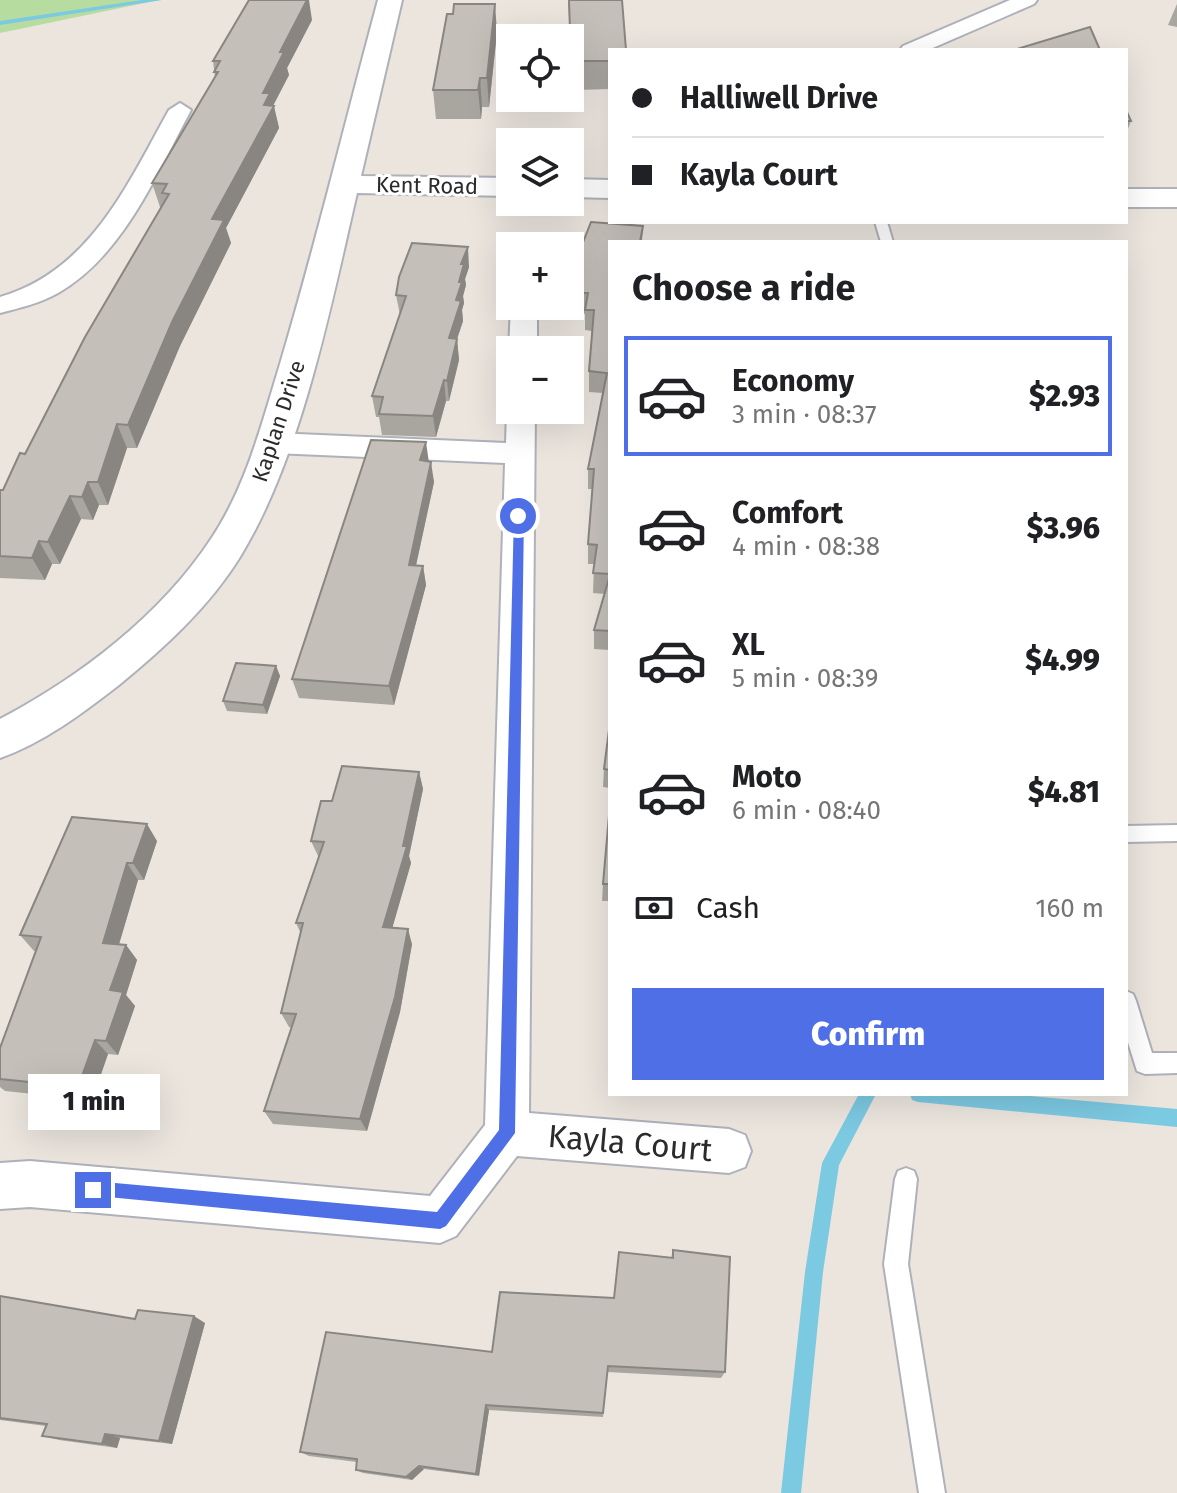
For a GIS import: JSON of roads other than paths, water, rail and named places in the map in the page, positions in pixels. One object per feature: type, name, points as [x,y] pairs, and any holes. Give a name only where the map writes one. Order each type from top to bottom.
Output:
[{"type":"street","name":"Kaplan Drive","points":[[0,740],[91,682],[144,639],[187,596],[222,553],[239,526],[274,443],[326,267],[390,0]]},
{"type":"street","points":[[915,48],[1027,0]]},
{"type":"street","points":[[0,305],[53,285],[81,264],[119,215],[180,110]]},
{"type":"street","name":"Kent Road","points":[[344,184],[496,187]]},
{"type":"street","points":[[584,188],[608,189]]},
{"type":"street","points":[[1128,198],[1177,198]]},
{"type":"street","points":[[0,1186],[30,1184],[440,1220],[507,1133],[521,424]]},
{"type":"street","points":[[274,443],[520,454]]},
{"type":"street","name":"Kayla Court","points":[[507,1133],[729,1151]]},
{"type":"lane","points":[[1128,834],[1177,833]]},
{"type":"lane","points":[[1128,1008],[1145,1064],[1177,1063]]},
{"type":"lane","points":[[906,1179],[896,1264],[932,1493]]},
{"type":"waterway","points":[[0,23],[158,0]]},
{"type":"waterway","points":[[791,1493],[814,1272],[831,1163],[867,1096]]},
{"type":"waterway","points":[[940,1096],[1177,1118]]}]
